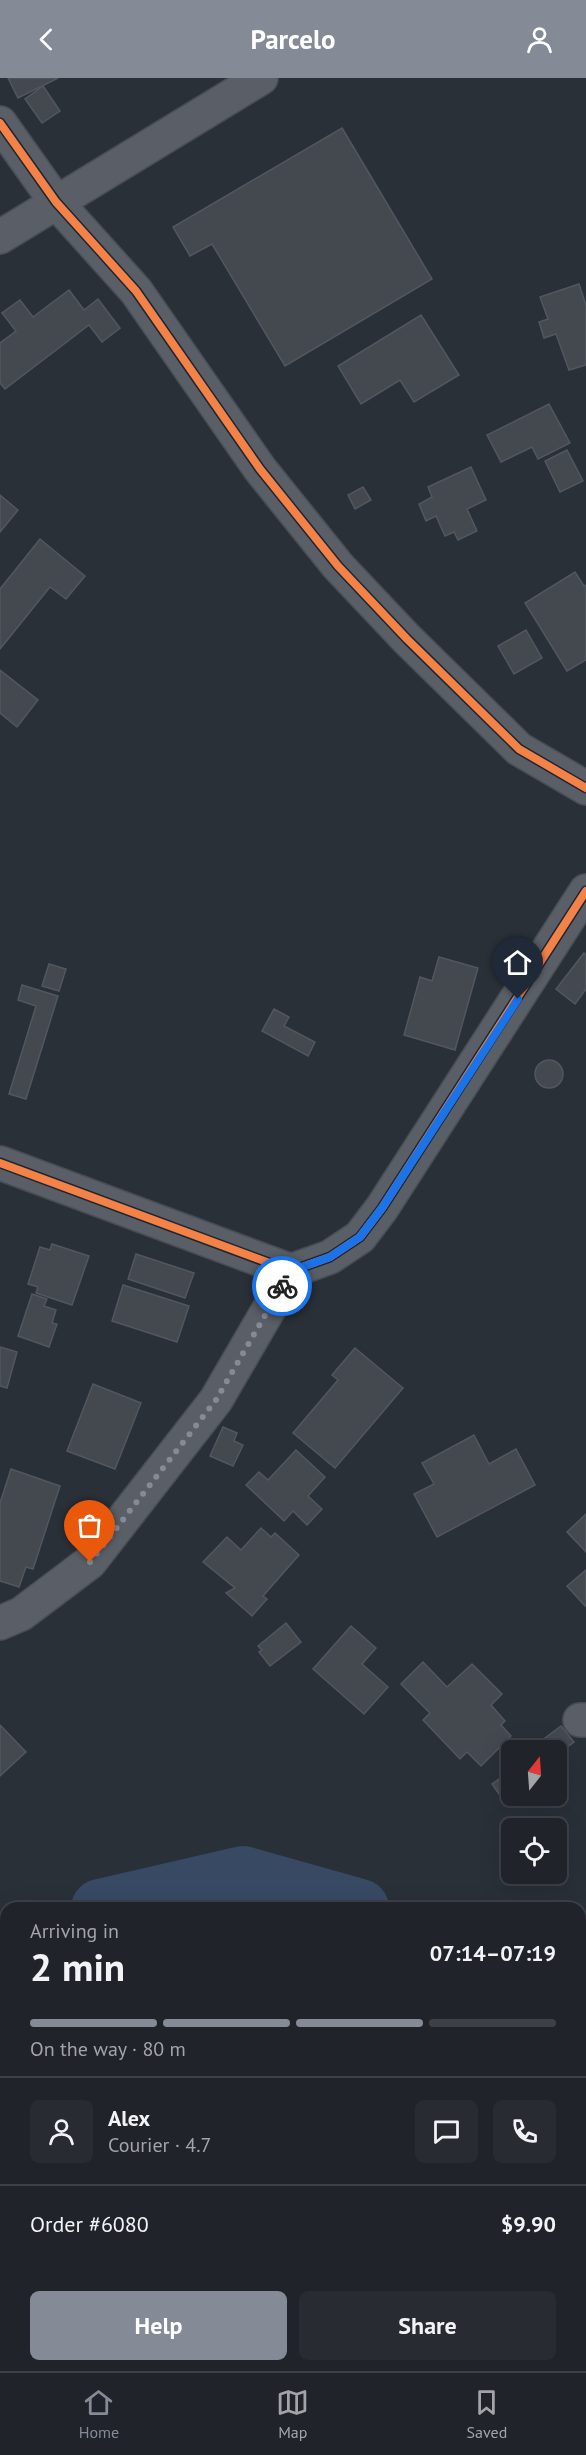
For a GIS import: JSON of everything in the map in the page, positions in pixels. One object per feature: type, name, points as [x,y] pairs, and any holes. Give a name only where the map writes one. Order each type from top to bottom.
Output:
[{"type":"street","points":[[0,237],[261,78]]},
{"type":"street","points":[[0,123],[56,202],[136,291],[260,469],[338,566],[407,639],[519,749],[586,788]]},
{"type":"street","points":[[0,1623],[21,1614],[90,1562],[216,1400],[291,1271],[330,1257],[360,1237],[382,1208],[586,891]]},
{"type":"street","points":[[0,1163],[291,1271]]},
{"type":"building","points":[[8,78],[58,78],[18,98]]},
{"type":"building","points":[[43,86],[60,111],[42,123],[25,99]]},
{"type":"building","points":[[342,128],[432,279],[285,366],[212,244],[190,256],[173,227]]},
{"type":"building","points":[[579,284],[586,305],[586,365],[569,370],[556,334],[544,338],[539,322],[548,319],[540,297]]},
{"type":"building","points":[[69,290],[84,310],[98,299],[120,328],[102,342],[89,325],[5,389],[0,383],[0,343],[16,331],[2,313],[20,300],[33,317]]},
{"type":"building","points":[[421,315],[459,375],[414,402],[400,380],[361,404],[338,366]]},
{"type":"building","points":[[549,404],[570,443],[538,459],[532,447],[501,462],[487,435]]},
{"type":"building","points":[[567,450],[583,481],[560,492],[545,461]]},
{"type":"building","points":[[471,467],[486,500],[467,509],[477,531],[458,540],[454,532],[445,536],[436,516],[426,521],[419,504],[432,497],[428,487]]},
{"type":"building","points":[[363,487],[371,500],[355,509],[348,495]]},
{"type":"building","points":[[0,495],[18,510],[0,532]]},
{"type":"building","points":[[40,539],[85,576],[66,599],[50,587],[0,649],[0,589]]},
{"type":"building","points":[[575,572],[584,586],[586,585],[586,660],[567,671],[525,603]]},
{"type":"building","points":[[526,630],[542,658],[514,674],[498,646]]},
{"type":"building","points":[[0,670],[38,700],[17,727],[0,713]]},
{"type":"building","points":[[584,953],[586,955],[586,989],[575,1004],[556,989]]},
{"type":"building","points":[[439,957],[478,968],[455,1050],[404,1035],[420,977],[432,981]]},
{"type":"building","points":[[49,964],[66,969],[59,991],[42,986]]},
{"type":"building","points":[[22,985],[58,996],[26,1099],[9,1094],[36,1006],[18,1000]]},
{"type":"building","points":[[274,1009],[289,1017],[284,1026],[315,1042],[308,1056],[262,1031]]},
{"type":"building","points":[[549,1060],[559,1064],[563,1074],[559,1084],[549,1088],[539,1084],[535,1074],[539,1064]]},
{"type":"building","points":[[52,1244],[89,1256],[72,1305],[36,1293],[38,1287],[28,1284],[40,1247],[50,1250]]},
{"type":"building","points":[[136,1254],[194,1273],[185,1298],[128,1279]]},
{"type":"building","points":[[123,1285],[189,1306],[177,1342],[112,1321]]},
{"type":"building","points":[[32,1294],[47,1299],[44,1306],[56,1310],[52,1323],[57,1324],[49,1347],[18,1336]]},
{"type":"building","points":[[0,1347],[17,1352],[7,1388],[0,1386]]},
{"type":"building","points":[[355,1348],[403,1388],[335,1468],[293,1433],[338,1380],[332,1375]]},
{"type":"building","points":[[93,1384],[141,1403],[115,1469],[67,1451]]},
{"type":"building","points":[[223,1427],[237,1433],[234,1441],[243,1445],[233,1466],[210,1456]]},
{"type":"building","points":[[474,1435],[489,1464],[516,1449],[535,1485],[437,1537],[414,1494],[434,1484],[422,1463]]},
{"type":"building","points":[[296,1450],[325,1477],[308,1496],[322,1509],[307,1525],[293,1511],[284,1521],[246,1485],[259,1472],[268,1480]]},
{"type":"building","points":[[11,1469],[60,1486],[33,1569],[26,1567],[19,1587],[0,1581],[0,1503]]},
{"type":"building","points":[[586,1514],[586,1552],[567,1532]]},
{"type":"building","points":[[261,1528],[271,1537],[275,1533],[299,1555],[263,1596],[267,1599],[252,1616],[226,1593],[235,1588],[203,1562],[227,1537],[241,1550]]},
{"type":"building","points":[[586,1570],[586,1605],[585,1606],[567,1586]]},
{"type":"building","points":[[286,1623],[301,1642],[270,1666],[259,1652],[262,1650],[258,1646]]},
{"type":"building","points":[[351,1626],[376,1648],[362,1664],[388,1687],[364,1714],[313,1669]]},
{"type":"building","points":[[423,1662],[447,1687],[472,1664],[502,1694],[491,1705],[505,1721],[501,1725],[511,1736],[507,1740],[501,1740],[501,1746],[481,1766],[467,1752],[460,1759],[423,1720],[430,1713],[401,1684]]},
{"type":"building","points":[[0,1725],[26,1752],[0,1776]]},
{"type":"building","points":[[561,1726],[574,1742],[567,1747],[567,1740],[542,1740]]},
{"type":"building","points":[[501,1778],[501,1797],[492,1784]]},
{"type":"waterway","points":[[126,1902],[243,1875],[339,1902]]},
{"type":"cycle path","points":[[0,123],[56,202],[136,291],[260,469],[338,566],[407,639],[519,749],[586,788]]},
{"type":"cycle path","points":[[0,1163],[291,1271],[330,1257],[360,1237],[382,1208],[586,891]]},
{"type":"way so far","points":[[90,1562],[216,1400],[282,1286]]},
{"type":"route","points":[[282,1286],[291,1271],[330,1257],[360,1237],[382,1208],[518,999]]}]
